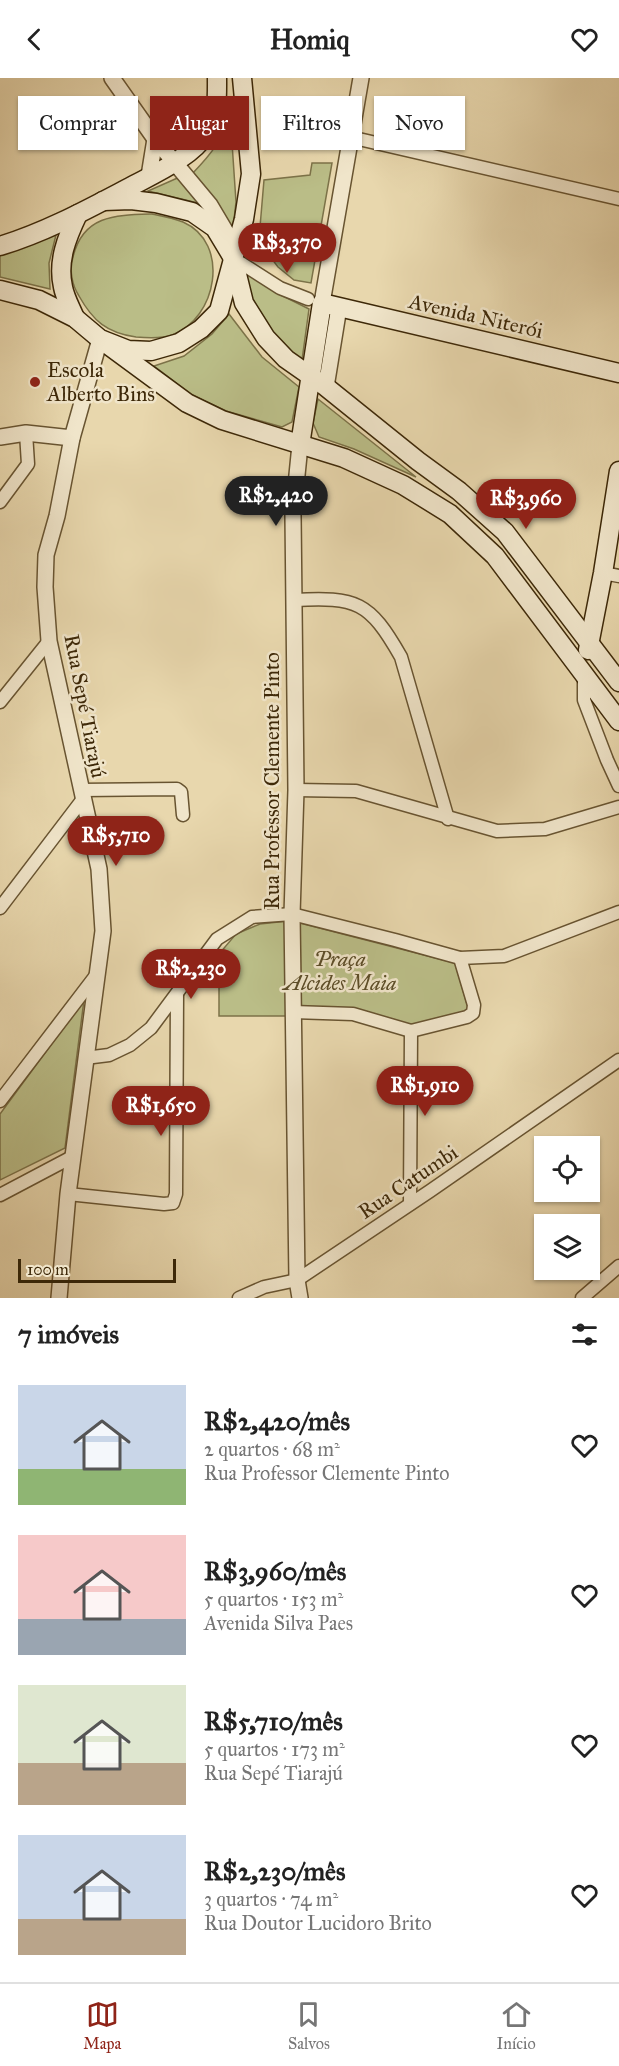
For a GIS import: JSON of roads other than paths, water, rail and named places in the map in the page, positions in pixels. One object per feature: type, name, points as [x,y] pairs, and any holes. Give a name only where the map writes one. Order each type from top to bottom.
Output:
[{"type":"main road","points":[[216,96],[217,78]]},
{"type":"main road","points":[[100,339],[128,350],[151,351],[179,343],[201,329],[219,311],[244,219],[250,174],[242,78]]},
{"type":"main road","points":[[0,246],[34,235],[78,214],[176,162],[189,150]]},
{"type":"main road","points":[[103,201],[131,200],[156,203],[192,212],[215,228],[233,258],[244,303],[266,338],[286,359],[326,387],[459,491],[505,532],[619,682]]},
{"type":"main road","points":[[75,318],[63,286],[62,262],[66,239],[78,214]]},
{"type":"main road","points":[[0,291],[39,300],[75,318],[187,403],[222,420],[344,458],[393,480],[450,514],[495,556],[619,721]]},
{"type":"main road","points":[[300,445],[323,303]]},
{"type":"main road","name":"Avenida Niterói","points":[[323,303],[619,373]]},
{"type":"main road","points":[[585,676],[590,643],[611,575],[619,471]]},
{"type":"street","points":[[112,78],[150,132]]},
{"type":"street","points":[[358,96],[361,78]]},
{"type":"street","points":[[362,140],[619,199]]},
{"type":"street","points":[[149,176],[153,150]]},
{"type":"street","points":[[165,150],[210,205],[229,236],[233,258]]},
{"type":"street","points":[[326,387],[323,303],[348,150]]},
{"type":"street","name":"Avenida Niterói","points":[[233,258],[280,288],[323,303]]},
{"type":"street","name":"Rua Sepé Tiarajú","points":[[58,1297],[72,1157],[103,931],[99,869],[49,641],[45,587],[46,555],[57,516],[72,438],[100,339]]},
{"type":"street","points":[[0,502],[28,464],[26,433]]},
{"type":"street","points":[[0,437],[26,433],[72,438]]},
{"type":"street","name":"Rua Professor Clemente Pinto","points":[[300,445],[293,515],[296,790],[292,915],[297,1280],[300,1298]]},
{"type":"street","points":[[294,600],[327,598],[358,604],[377,620],[390,638],[401,657],[448,819]]},
{"type":"street","points":[[0,702],[49,641]]},
{"type":"street","points":[[585,676],[585,700],[619,786]]},
{"type":"street","points":[[0,908],[82,795],[177,789],[181,792],[183,815]]},
{"type":"street","points":[[296,790],[356,791],[448,819],[497,831],[545,829],[619,807]]},
{"type":"street","points":[[85,1058],[109,1054],[130,1045],[151,1028],[217,939],[252,917],[292,915],[460,958],[504,956],[619,912]]},
{"type":"street","points":[[293,1012],[353,1014],[411,1031],[467,1017],[473,1013],[474,1005],[460,958]]},
{"type":"street","points":[[0,1101],[97,974]]},
{"type":"street","points":[[68,1194],[173,1203],[176,1194],[177,994]]},
{"type":"street","points":[[410,1204],[411,1031]]},
{"type":"street","name":"Rua Catumbi","points":[[239,1298],[264,1287],[297,1280],[619,1059]]},
{"type":"street","points":[[0,1195],[72,1157]]},
{"type":"street","points":[[582,1298],[619,1266]]},
{"type":"place","name":"Escola Alberto Bins","points":[[35,382]]},
{"type":"park label","name":"Praça Alcides Maia","points":[[340,971]]}]
